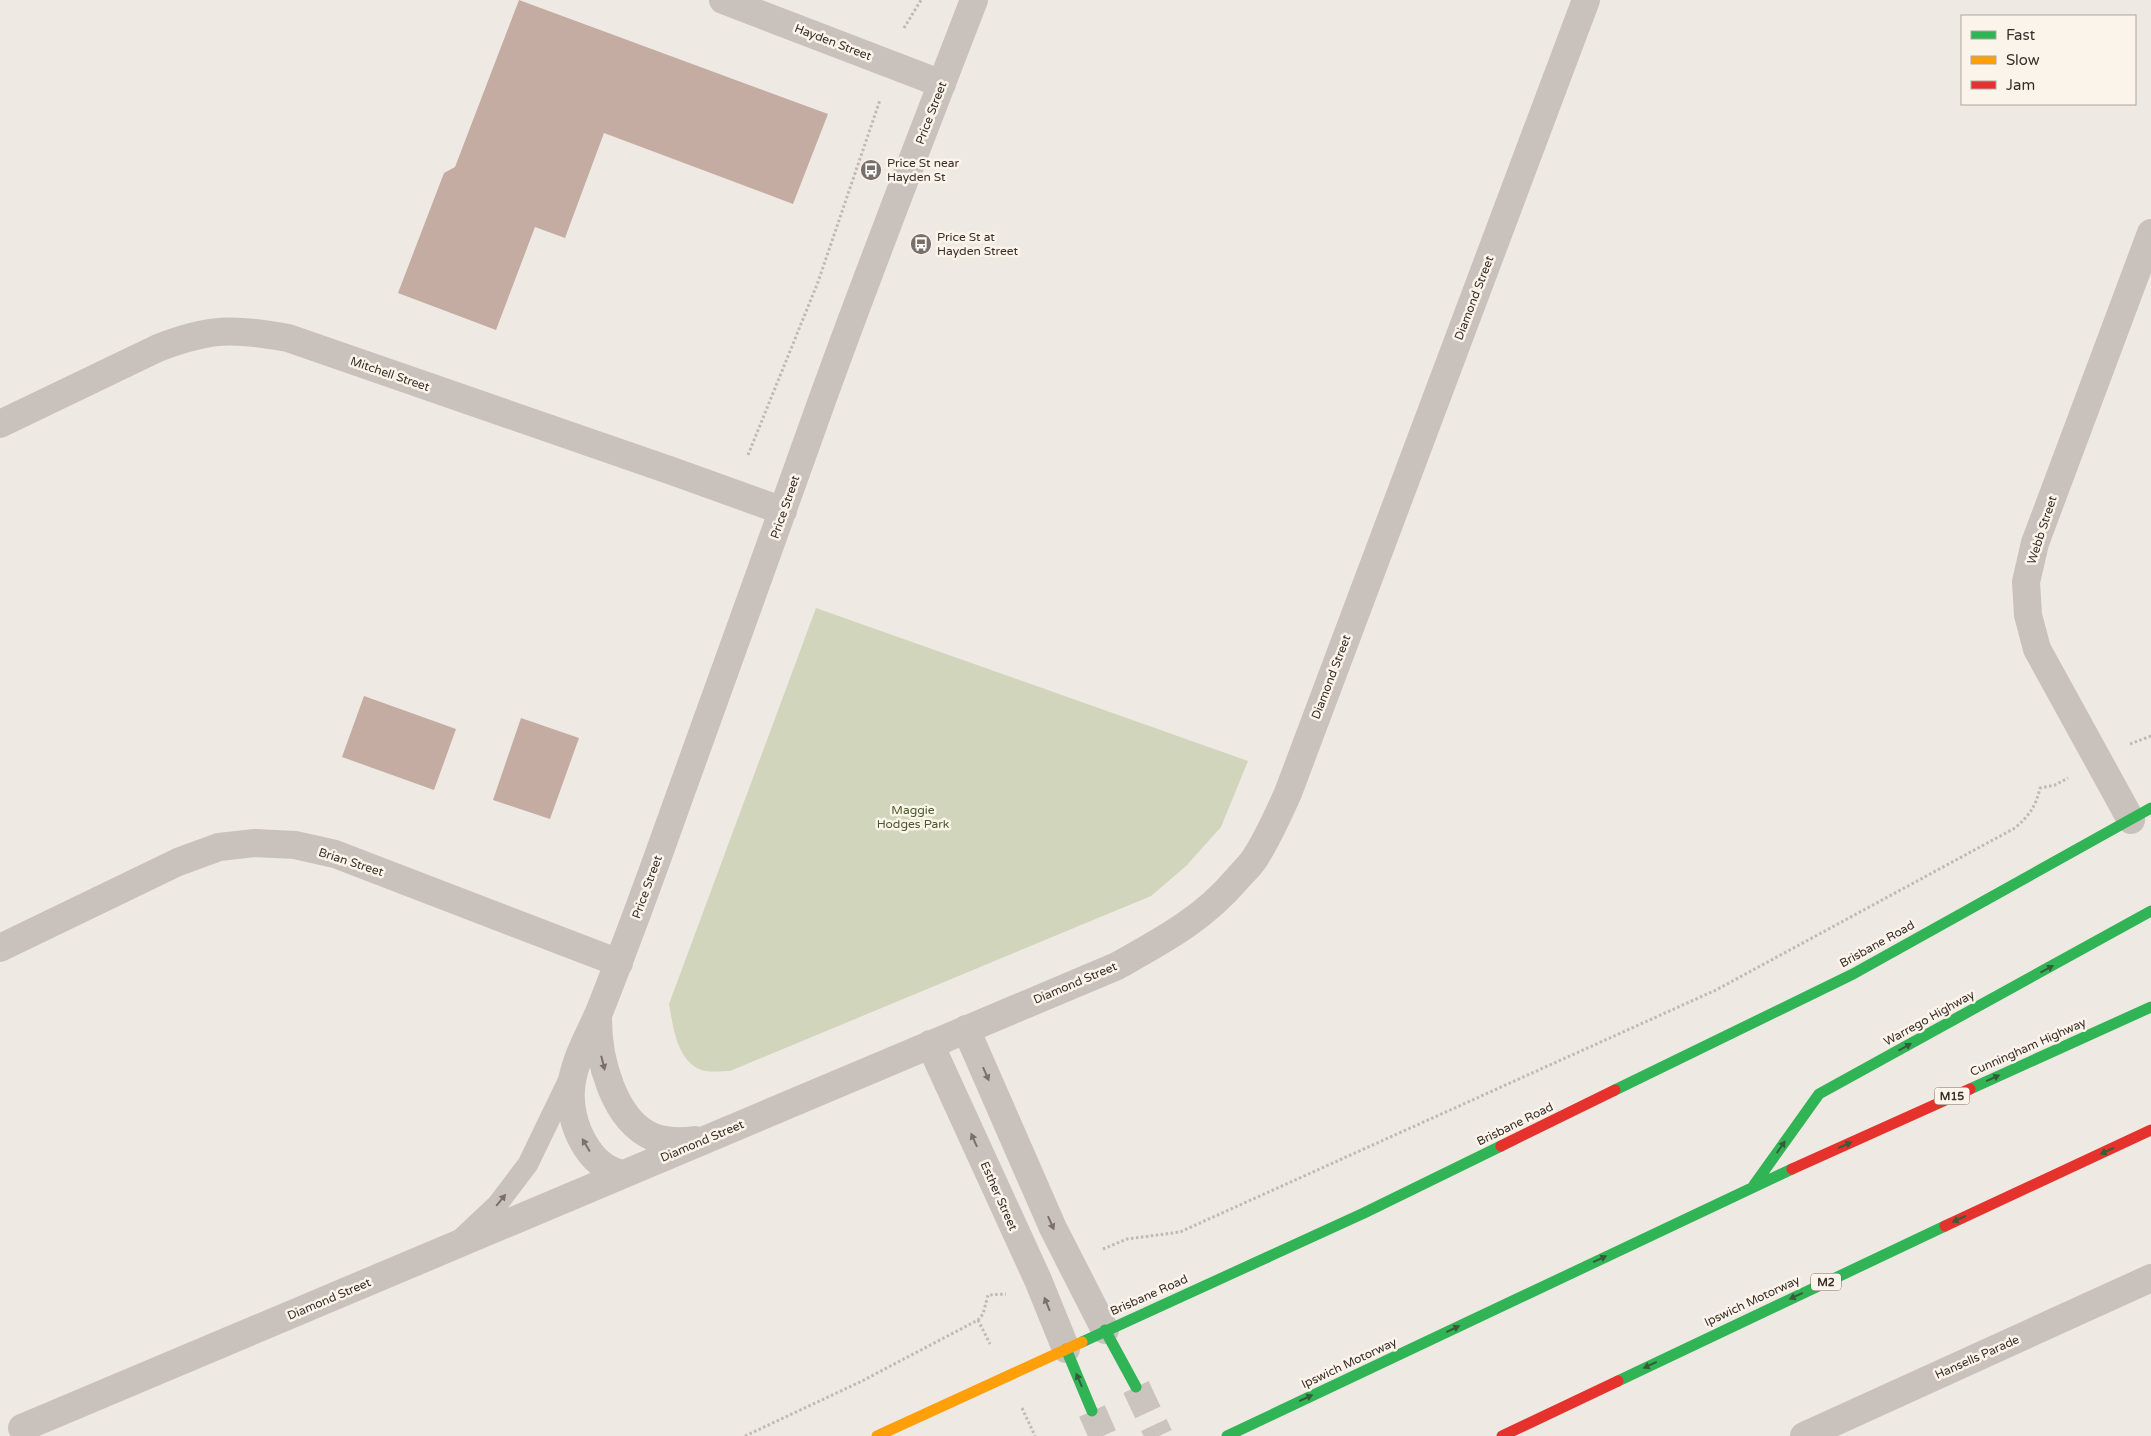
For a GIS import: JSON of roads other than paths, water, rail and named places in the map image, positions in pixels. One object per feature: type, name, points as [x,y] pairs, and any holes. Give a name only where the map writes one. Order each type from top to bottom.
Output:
[{"type":"main road","name":"Brisbane Road","points":[[878,1436],[1105,1330],[1364,1213],[1853,974],[2141,814]]},
{"type":"main road","name":"Warrego Highway","points":[[1753,1187],[1819,1094],[2151,911]]},
{"type":"main road","name":"Cunningham Highway","points":[[1753,1187],[2151,1007]]},
{"type":"main road","name":"Ipswich Motorway","points":[[1502,1436],[2151,1130]]},
{"type":"main road","name":"Ipswich Motorway","points":[[1227,1436],[1753,1187]]},
{"type":"main road","points":[[1105,1330],[1136,1387]]},
{"type":"main road","points":[[1066,1349],[1092,1411]]},
{"type":"street","name":"Hayden Street","points":[[723,0],[942,84]]},
{"type":"street","name":"Price Street","points":[[623,1174],[606,1168],[594,1157],[584,1142],[576,1125],[570,1092],[572,1082],[619,963],[820,405],[974,0]]},
{"type":"street","name":"Diamond Street","points":[[22,1428],[1117,966],[1168,938],[1204,913],[1228,890],[1254,860],[1274,824],[1288,793],[1586,0]]},
{"type":"street","name":"Webb Street","points":[[2141,814],[2037,649],[2028,615],[2026,582],[2035,543],[2151,233]]},
{"type":"street","name":"Mitchell Street","points":[[0,424],[158,348],[183,338],[208,332],[260,333],[288,338],[672,470],[783,511]]},
{"type":"street","name":"Brian Street","points":[[0,948],[178,862],[219,847],[255,843],[294,845],[335,854],[619,963]]},
{"type":"street","name":"Price Street","points":[[598,1014],[599,1044],[611,1088],[627,1116],[640,1129],[654,1138],[670,1141],[696,1140],[716,1135]]},
{"type":"street","points":[[966,1029],[1054,1228],[1105,1330]]},
{"type":"street","name":"Esther Street","points":[[930,1044],[1038,1280],[1066,1349]]},
{"type":"street","points":[[623,1174],[640,1129]]},
{"type":"street","name":"Hansells Parade","points":[[1804,1436],[2151,1278]]},
{"type":"lane","points":[[454,1245],[485,1217],[516,1181],[534,1153],[581,1056]]},
{"type":"tunnel","points":[[1136,1387],[1159,1436]]},
{"type":"tunnel","points":[[1092,1411],[1103,1436]]},
{"type":"place","name":"Price St near Hayden St","points":[[871,170]]},
{"type":"place","name":"Price St at Hayden Street","points":[[921,244]]},
{"type":"park label","name":"Maggie Hodges Park","points":[[913,817]]}]
